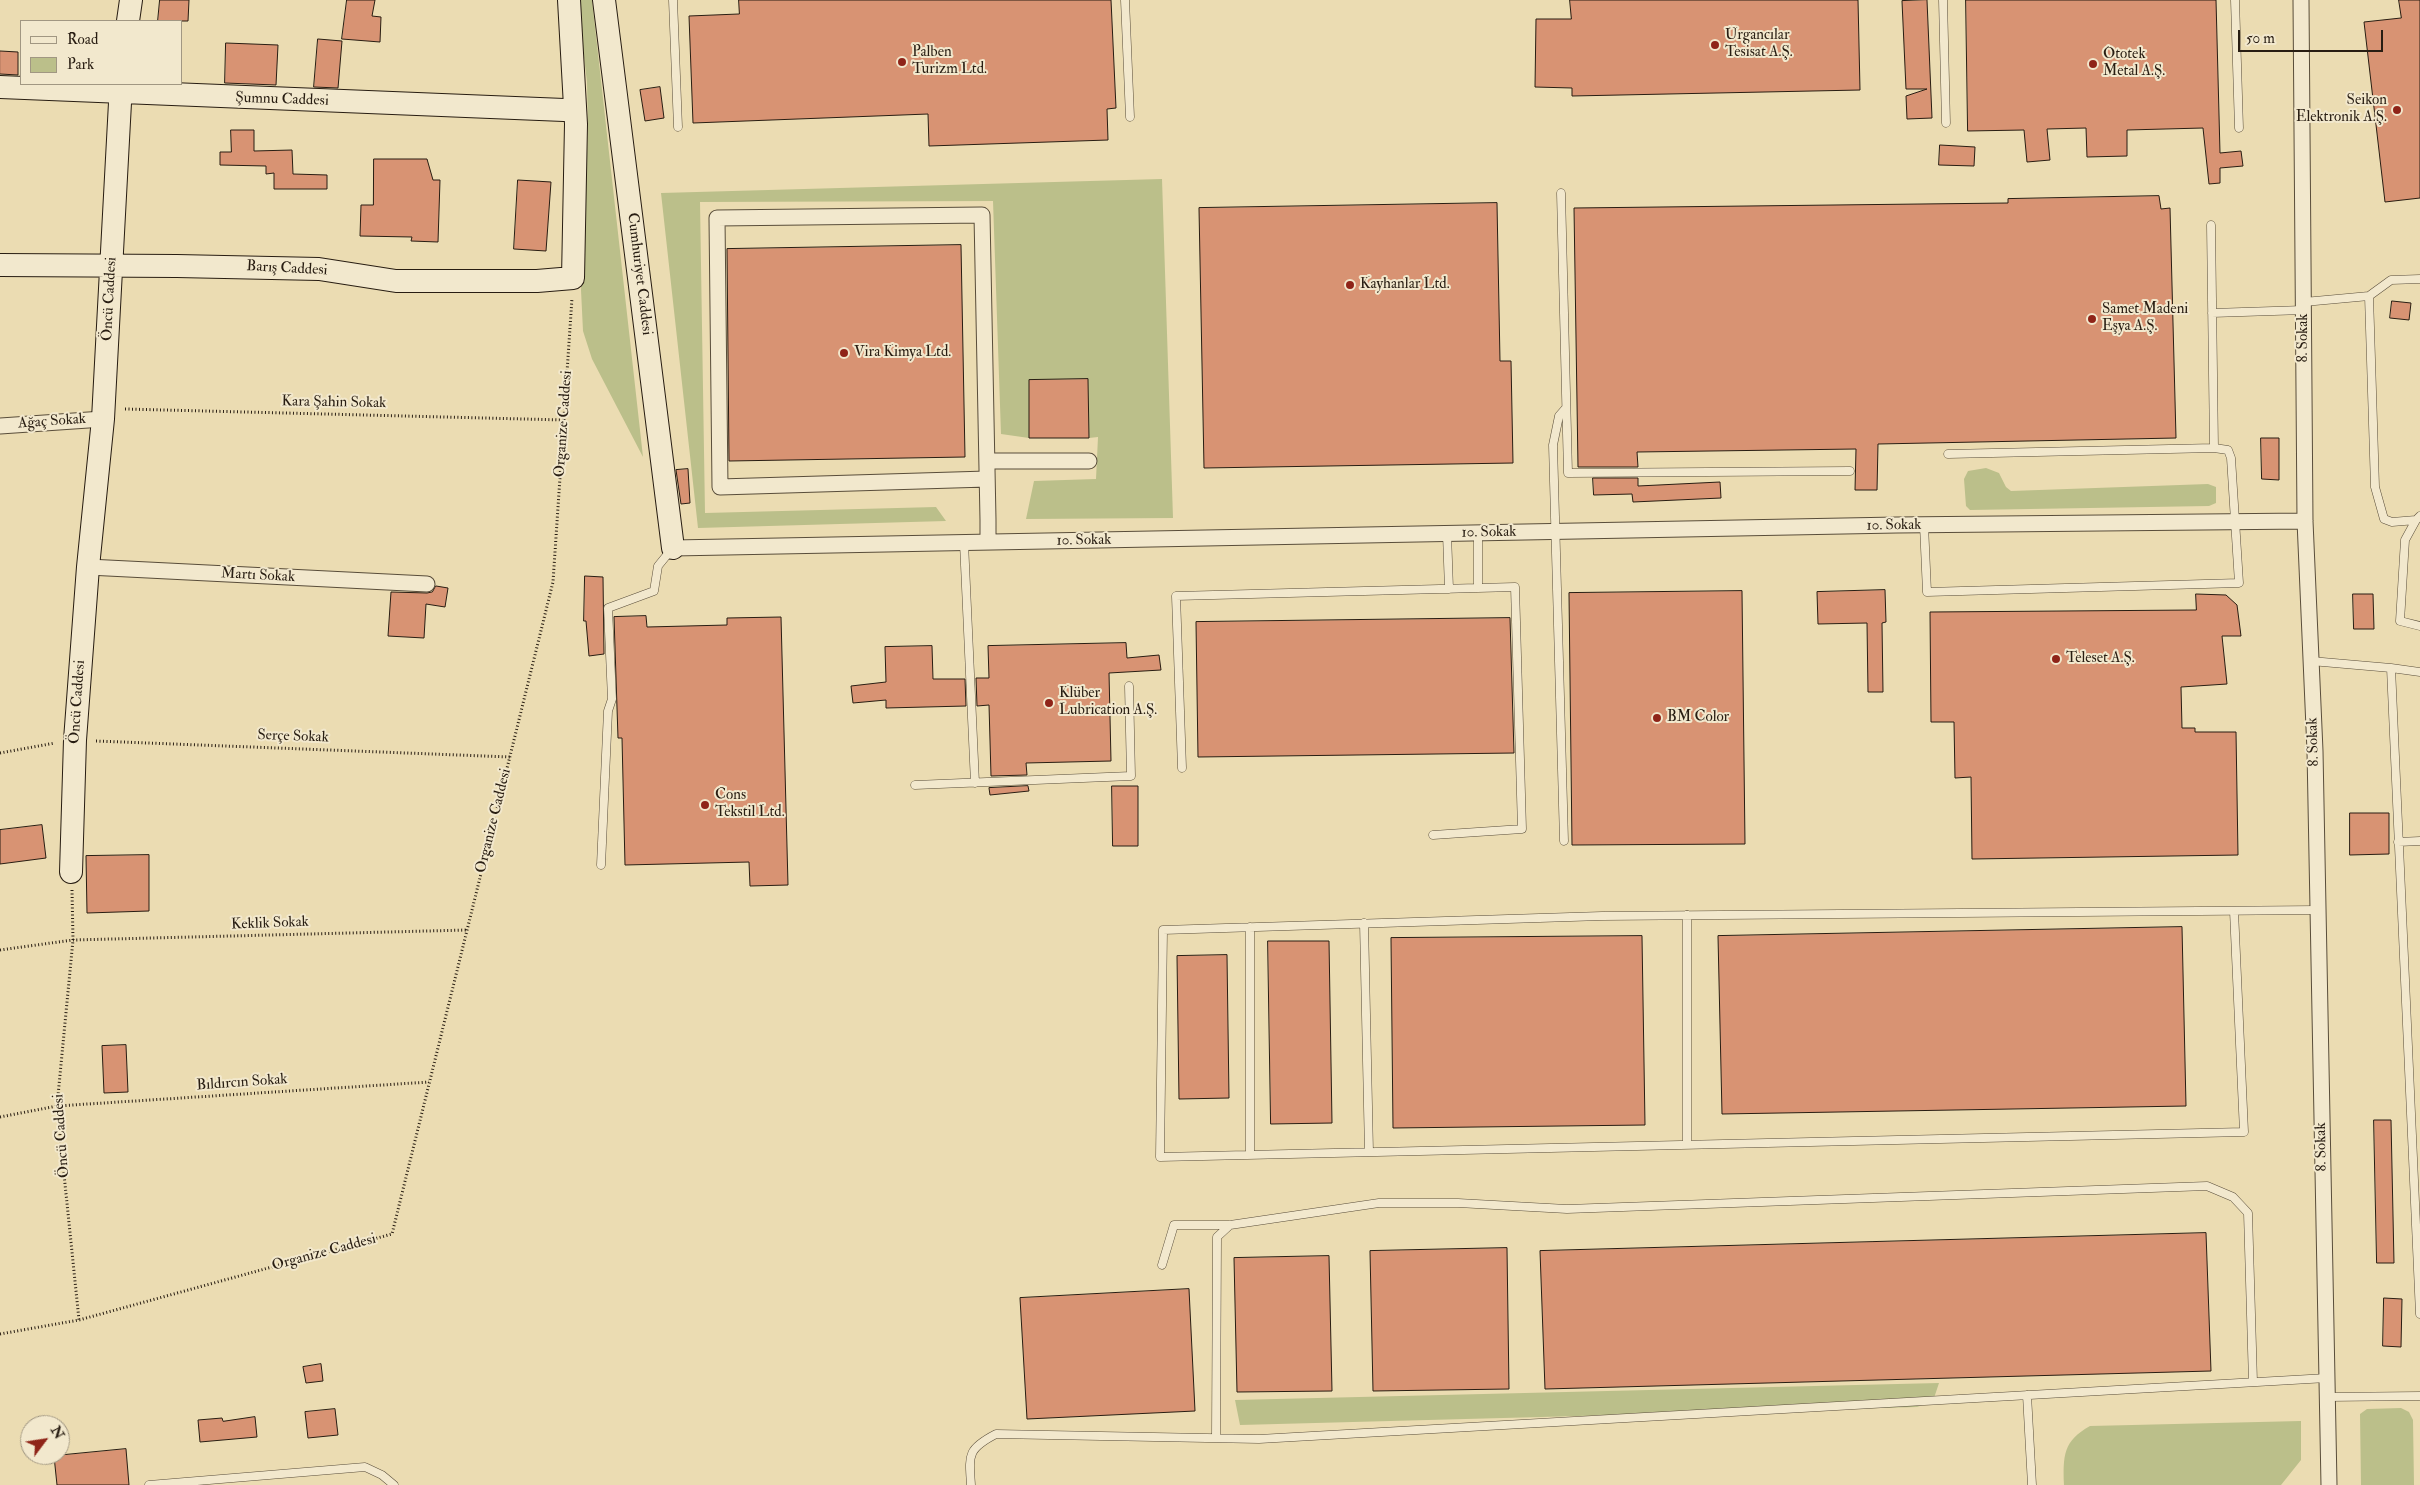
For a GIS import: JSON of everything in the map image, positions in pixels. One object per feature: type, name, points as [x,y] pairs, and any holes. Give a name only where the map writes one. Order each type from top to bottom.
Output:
[{"type":"street","points":[[128,20],[131,0]]},
{"type":"street","points":[[569,0],[576,124],[573,278]]},
{"type":"street","name":"Cumhuriyet Caddesi","points":[[604,0],[674,548]]},
{"type":"street","name":"8. Sokak","points":[[2301,0],[2304,521],[2311,662],[2318,910],[2329,1485]]},
{"type":"street","name":"Şumnu Caddesi","points":[[0,88],[121,89],[564,110]]},
{"type":"street","name":"Öncü Caddesi","points":[[71,872],[75,740],[88,567],[104,413],[121,89]]},
{"type":"street","points":[[987,479],[720,488],[716,218],[982,215],[987,462],[988,542]]},
{"type":"street","name":"Barış Caddesi","points":[[0,266],[319,269],[396,281],[538,281],[573,278]]},
{"type":"street","name":"Ağaç Sokak","points":[[0,426],[104,413]]},
{"type":"street","points":[[987,462],[1088,460]]},
{"type":"street","name":"10. Sokak","points":[[674,548],[1924,525],[2304,521]]},
{"type":"street","name":"Martı Sokak","points":[[88,567],[427,584]]},
{"type":"lane","points":[[673,0],[678,127]]},
{"type":"lane","points":[[1125,0],[1130,117]]},
{"type":"lane","points":[[1943,0],[1946,122]]},
{"type":"lane","points":[[2235,0],[2239,128]]},
{"type":"lane","points":[[1561,193],[1568,473],[1850,471]]},
{"type":"lane","points":[[2211,225],[2214,448]]},
{"type":"lane","points":[[2212,313],[2304,306],[2369,296],[2391,280],[2420,279]]},
{"type":"lane","points":[[2369,296],[2376,487],[2380,509],[2384,519],[2392,522],[2418,518]]},
{"type":"lane","points":[[1564,841],[1553,445],[1558,416],[1566,408]]},
{"type":"lane","points":[[1924,525],[1927,592],[2239,584],[2231,458],[2228,450],[2214,448],[1948,454]]},
{"type":"lane","points":[[2418,518],[2405,540],[2400,621],[2420,626]]},
{"type":"lane","points":[[1478,533],[1478,588]]},
{"type":"lane","points":[[1447,534],[1449,589]]},
{"type":"lane","points":[[964,543],[975,783]]},
{"type":"lane","points":[[601,865],[608,711],[612,699],[608,608],[654,591],[658,566],[665,555],[674,548]]},
{"type":"lane","points":[[1182,768],[1176,596],[1515,587],[1522,829],[1433,835]]},
{"type":"lane","points":[[2311,662],[2420,672]]},
{"type":"lane","points":[[2391,668],[2420,1314]]},
{"type":"lane","points":[[915,786],[1131,776],[1128,686]]},
{"type":"lane","points":[[2398,842],[2420,842]]},
{"type":"lane","points":[[2234,911],[2244,1132],[1160,1157],[1163,930],[1687,915],[2318,910]]},
{"type":"lane","points":[[1687,915],[1687,1145]]},
{"type":"lane","points":[[1364,924],[1369,1152]]},
{"type":"lane","points":[[1250,927],[1250,1155]]},
{"type":"lane","points":[[1162,1266],[1174,1225],[1230,1225],[1379,1203],[1458,1203],[1567,1209],[2207,1186],[2233,1198],[2248,1213],[2253,1382]]},
{"type":"lane","points":[[1216,1438],[1217,1237],[1230,1225]]},
{"type":"lane","points":[[971,1485],[970,1457],[978,1443],[996,1434],[1269,1438],[2327,1378]]},
{"type":"lane","points":[[2028,1395],[2032,1485]]},
{"type":"lane","points":[[2327,1397],[2420,1396]]},
{"type":"lane","points":[[149,1485],[365,1467],[382,1475],[394,1485]]},
{"type":"path","name":"Organize Caddesi","points":[[0,1334],[79,1320],[392,1234],[553,582],[573,278]]},
{"type":"path","name":"Kara Şahin Sokak","points":[[104,413],[564,420]]},
{"type":"path","name":"Serçe Sokak","points":[[0,753],[75,740],[510,757]]},
{"type":"path","name":"Öncü Caddesi","points":[[71,872],[73,940],[57,1106],[79,1320]]},
{"type":"path","name":"Keklik Sokak","points":[[0,950],[73,940],[467,930]]},
{"type":"path","name":"Bıldırcın Sokak","points":[[0,1117],[57,1106],[429,1082]]},
{"type":"green space","points":[[577,0],[592,0],[643,457],[592,359],[583,331],[581,290],[588,130],[587,82]]},
{"type":"green space","points":[[1162,179],[1173,518],[1026,519],[1034,481],[1096,479],[1098,437],[1089,438],[1088,379],[1029,380],[1029,438],[1001,434],[993,201],[700,202],[705,513],[936,507],[946,521],[698,528],[661,193]]},
{"type":"green space","points":[[1986,468],[1999,473],[2006,487],[2011,491],[2208,484],[2216,487],[2216,503],[2209,506],[1970,510],[1966,506],[1964,479],[1968,471]]},
{"type":"green space","points":[[1939,1383],[1933,1401],[1917,1407],[1240,1425],[1235,1400]]},
{"type":"green space","points":[[2401,1408],[2409,1412],[2413,1420],[2414,1485],[2361,1485],[2360,1414],[2367,1409]]},
{"type":"green space","points":[[2301,1421],[2301,1460],[2281,1485],[2064,1485],[2064,1466],[2067,1450],[2074,1437],[2090,1426]]},
{"type":"building","points":[[160,0],[189,0],[188,21],[158,20]]},
{"type":"building","points":[[347,0],[375,0],[372,16],[381,17],[380,42],[342,39]]},
{"type":"building","name":"Palben Turizm Ltd.","points":[[739,0],[1111,0],[1116,108],[1107,109],[1108,140],[929,146],[928,114],[693,123],[689,16],[739,14]]},
{"type":"building","name":"Urgancılar Tesisat A.Ş.","points":[[1570,0],[1858,0],[1860,90],[1572,96],[1572,88],[1535,87],[1536,19],[1571,19]]},
{"type":"building","points":[[1927,0],[1932,118],[1907,119],[1906,96],[1927,89],[1906,89],[1902,1]]},
{"type":"building","name":"Ototek Metal A.Ş.","points":[[1966,0],[2216,0],[2220,153],[2241,151],[2243,166],[2220,168],[2220,183],[2209,184],[2203,128],[2127,130],[2127,156],[2087,157],[2086,128],[2047,129],[2050,160],[2027,162],[2024,130],[1968,131]]},
{"type":"building","name":"Seikon Elektronik A.Ş.","points":[[2399,0],[2420,0],[2420,198],[2385,202],[2364,22],[2401,18]]},
{"type":"building","points":[[318,39],[342,41],[338,88],[314,87]]},
{"type":"building","points":[[226,43],[278,45],[276,85],[225,83]]},
{"type":"building","points":[[0,51],[18,52],[18,75],[0,74]]},
{"type":"building","points":[[660,87],[664,118],[645,121],[640,90]]},
{"type":"building","points":[[231,130],[254,130],[254,151],[292,150],[293,174],[327,175],[327,189],[274,189],[274,173],[266,174],[266,166],[220,165],[220,152],[231,152]]},
{"type":"building","points":[[1940,145],[1975,147],[1974,166],[1939,165]]},
{"type":"building","points":[[374,159],[427,159],[433,180],[440,180],[438,242],[411,241],[412,237],[360,236],[361,205],[373,205]]},
{"type":"building","points":[[518,180],[551,182],[546,251],[514,249]]},
{"type":"building","points":[[2159,196],[2161,209],[2170,208],[2176,438],[1878,444],[1877,490],[1855,490],[1856,449],[1637,452],[1638,467],[1578,467],[1574,208],[2008,203],[2008,199]]},
{"type":"building","points":[[1497,203],[1500,361],[1511,361],[1513,463],[1204,468],[1199,208]]},
{"type":"building","name":"Vira Kimya Ltd.","points":[[961,245],[965,457],[729,461],[727,249]]},
{"type":"building","points":[[2392,301],[2411,303],[2409,320],[2390,318]]},
{"type":"building","points":[[1088,379],[1089,438],[1029,438],[1029,380]]},
{"type":"building","points":[[2261,438],[2279,438],[2279,480],[2262,479]]},
{"type":"building","points":[[688,469],[690,503],[681,504],[676,470]]},
{"type":"building","points":[[1593,478],[1638,478],[1638,486],[1720,482],[1721,498],[1633,502],[1632,494],[1594,495]]},
{"type":"building","points":[[585,576],[603,577],[604,654],[589,656],[586,621],[584,621]]},
{"type":"building","points":[[436,586],[448,588],[445,607],[426,604],[424,638],[388,636],[391,592],[427,593],[432,592]]},
{"type":"building","points":[[1885,590],[1886,622],[1882,623],[1883,692],[1868,692],[1867,623],[1818,624],[1817,592]]},
{"type":"building","name":"BM Color","points":[[1742,591],[1745,844],[1572,845],[1569,593]]},
{"type":"building","points":[[2196,594],[2226,595],[2237,605],[2241,636],[2222,636],[2227,684],[2181,687],[2182,728],[2195,728],[2195,732],[2236,732],[2238,855],[1972,859],[1971,777],[1955,778],[1954,722],[1931,722],[1930,612],[2196,610]]},
{"type":"building","points":[[2353,594],[2373,594],[2374,629],[2354,629]]},
{"type":"building","name":"Cons Tekstil Ltd.","points":[[646,616],[647,627],[727,625],[727,618],[781,617],[788,885],[750,886],[749,862],[625,865],[622,738],[618,738],[614,617]]},
{"type":"building","points":[[1510,618],[1514,753],[1198,757],[1196,622]]},
{"type":"building","name":"Klüber Lubrication A.Ş.","points":[[1126,643],[1127,658],[1159,655],[1161,670],[1109,673],[1111,761],[1026,763],[1027,775],[991,776],[989,705],[977,706],[976,678],[989,678],[988,646]]},
{"type":"building","points":[[932,646],[933,679],[965,679],[966,706],[886,708],[886,700],[853,703],[851,686],[886,682],[885,647]]},
{"type":"building","points":[[1028,786],[1029,791],[990,795],[989,788]]},
{"type":"building","points":[[1112,786],[1138,786],[1138,846],[1113,846]]},
{"type":"building","points":[[2350,813],[2389,813],[2389,854],[2350,855]]},
{"type":"building","points":[[42,825],[46,858],[0,864],[0,830]]},
{"type":"building","points":[[149,855],[149,911],[87,913],[86,856]]},
{"type":"building","points":[[2182,927],[2186,1106],[1722,1114],[1718,936]]},
{"type":"building","points":[[1642,936],[1645,1125],[1393,1128],[1391,938]]},
{"type":"building","points":[[1268,941],[1329,941],[1332,1123],[1271,1124]]},
{"type":"building","points":[[1227,955],[1229,1098],[1179,1099],[1177,956]]},
{"type":"building","points":[[126,1045],[128,1092],[104,1093],[102,1046]]},
{"type":"building","points":[[2374,1120],[2391,1120],[2394,1263],[2377,1263]]},
{"type":"building","points":[[2206,1233],[2211,1371],[1545,1389],[1540,1251]]},
{"type":"building","points":[[1507,1248],[1509,1389],[1373,1391],[1370,1251]]},
{"type":"building","points":[[1329,1256],[1332,1391],[1237,1392],[1234,1258]]},
{"type":"building","points":[[1189,1289],[1195,1411],[1027,1419],[1020,1298]]},
{"type":"building","points":[[2384,1298],[2402,1299],[2401,1347],[2383,1346]]},
{"type":"building","points":[[321,1364],[323,1381],[306,1383],[303,1367]]},
{"type":"building","points":[[335,1409],[338,1435],[308,1438],[305,1412]]},
{"type":"building","points":[[255,1417],[257,1437],[200,1442],[198,1420],[222,1418],[223,1421]]},
{"type":"building","points":[[126,1449],[129,1485],[57,1485],[55,1465],[70,1465],[70,1454]]},
{"type":"place","name":"Urgancılar Tesisat A.Ş.","points":[[1715,45]]},
{"type":"place","name":"Palben Turizm Ltd.","points":[[902,62]]},
{"type":"place","name":"Ototek Metal A.Ş.","points":[[2093,64]]},
{"type":"place","name":"Seikon Elektronik A.Ş.","points":[[2397,110]]},
{"type":"place","name":"Kayhanlar Ltd.","points":[[1350,285]]},
{"type":"place","name":"Samet Madeni Eşya A.Ş.","points":[[2092,319]]},
{"type":"place","name":"Vira Kimya Ltd.","points":[[844,353]]},
{"type":"place","name":"Teleset A.Ş.","points":[[2056,659]]},
{"type":"place","name":"Klüber Lubrication A.Ş.","points":[[1049,703]]},
{"type":"place","name":"BM Color","points":[[1657,718]]},
{"type":"place","name":"Cons Tekstil Ltd.","points":[[705,805]]}]
